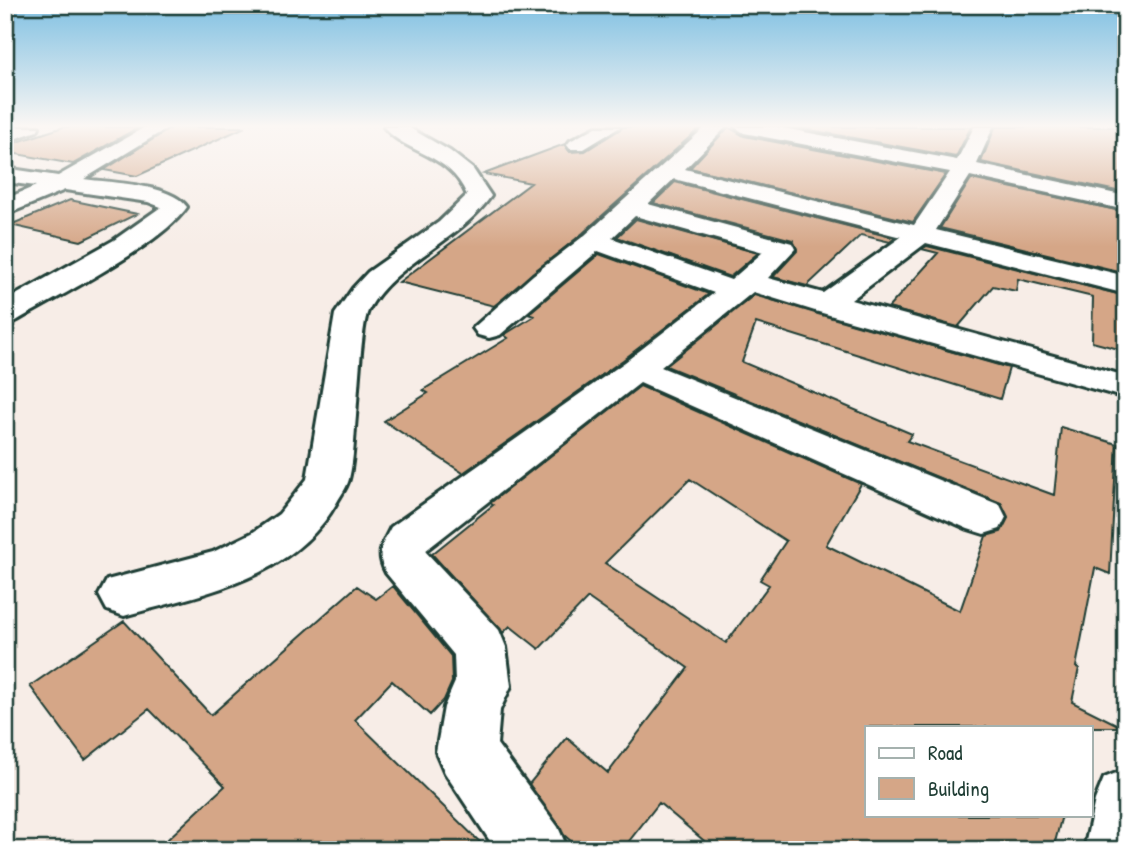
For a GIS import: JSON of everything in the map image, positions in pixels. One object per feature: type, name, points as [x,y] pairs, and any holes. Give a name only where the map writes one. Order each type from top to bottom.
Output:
[{"type":"street","points":[[5,208],[62,183],[90,167]]},
{"type":"street","points":[[124,594],[224,569],[268,546],[295,526],[314,504],[328,480],[351,314],[361,293],[380,273],[470,209],[479,196],[475,183],[457,167]]},
{"type":"street","points":[[489,328],[542,281],[594,241],[677,167]]},
{"type":"street","points":[[958,167],[1126,202]]},
{"type":"street","points":[[826,305],[921,234],[964,168]]},
{"type":"street","points":[[672,172],[1126,285]]},
{"type":"street","points":[[5,175],[153,197],[172,203],[175,207],[167,217],[121,246],[5,314]]},
{"type":"street","points":[[535,850],[466,752],[472,707],[483,686],[480,647],[403,560],[402,551],[407,540],[636,369],[741,286],[782,249],[631,207]]},
{"type":"street","points":[[594,241],[741,286],[826,305],[1126,387]]},
{"type":"street","points":[[636,369],[984,517]]},
{"type":"street","points":[[1117,850],[1126,800]]},
{"type":"building","points":[[109,167],[157,167],[137,176],[104,170]]},
{"type":"building","points":[[503,167],[657,167],[583,233],[494,306],[399,282],[531,183],[484,174]]},
{"type":"building","points":[[908,167],[946,174],[913,222],[690,168]]},
{"type":"building","points":[[1004,167],[1126,167],[1126,193]]},
{"type":"building","points":[[971,179],[1126,212],[1126,273],[940,228]]},
{"type":"building","points":[[675,182],[895,238],[890,242],[861,235],[807,286],[773,277],[797,251],[793,240],[653,203]]},
{"type":"building","points":[[70,200],[137,214],[81,241],[10,225]]},
{"type":"building","points":[[636,219],[758,253],[730,277],[617,237]]},
{"type":"building","points":[[927,246],[1126,296],[1126,351],[1092,342],[1093,297],[1018,279],[1016,291],[993,286],[958,327],[888,308],[938,253],[922,249]]},
{"type":"building","points":[[599,254],[709,294],[623,360],[463,473],[384,421],[428,393],[423,390],[508,338],[504,335],[534,316],[528,314]]},
{"type":"building","points":[[754,295],[1009,368],[1000,399],[756,323],[742,362],[912,434],[907,441],[1054,495],[1061,427],[1117,444],[1110,574],[1095,568],[1072,702],[1122,727],[865,726],[865,816],[1062,816],[1053,850],[715,850],[659,803],[622,850],[581,850],[564,835],[529,784],[567,738],[608,773],[688,668],[588,598],[539,649],[510,626],[503,633],[432,554],[493,505],[490,503],[640,386],[861,484],[826,545],[960,611],[986,536],[1001,532],[1008,518],[1001,503],[666,366]],"holes":[[[690,479],[786,541],[760,580],[769,585],[726,643],[605,563]]]},
{"type":"building","points":[[357,586],[376,599],[393,586],[451,656],[452,682],[444,700],[430,715],[392,681],[355,720],[488,850],[156,850],[225,786],[149,709],[85,760],[30,686],[124,621],[211,715]]}]
